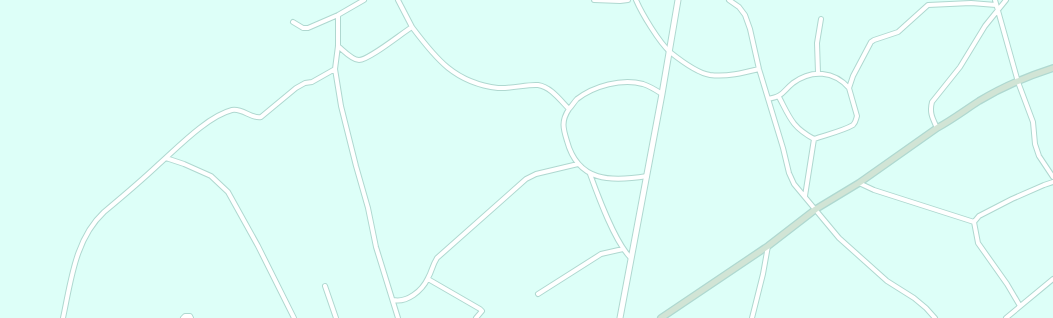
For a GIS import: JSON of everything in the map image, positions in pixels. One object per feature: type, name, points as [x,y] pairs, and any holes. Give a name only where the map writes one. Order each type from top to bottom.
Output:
[{"type":"main road","points":[[661,318],[768,246],[816,209],[860,183],[937,128],[980,101],[1018,82],[1053,68]]},
{"type":"street","points":[[293,22],[303,28],[308,28],[338,15],[364,0]]},
{"type":"street","points":[[398,0],[412,26],[428,48],[456,75],[499,88],[517,88],[537,85],[546,88],[553,93],[569,109]]},
{"type":"street","points":[[594,0],[628,0]]},
{"type":"street","points":[[636,0],[640,9],[670,51],[699,72],[710,75],[728,76],[759,69]]},
{"type":"street","points":[[620,318],[670,51],[678,0]]},
{"type":"street","points":[[729,0],[739,7],[745,15],[750,29],[759,69],[789,173],[794,184],[839,238],[860,258],[887,281],[914,298],[935,318]]},
{"type":"street","points":[[995,0],[1018,82],[1033,122],[1035,144],[1039,156],[1053,177]]},
{"type":"street","points":[[937,128],[931,116],[930,109],[932,102],[960,67],[997,8],[1006,0]]},
{"type":"street","points":[[849,88],[853,76],[871,42],[898,32],[928,5],[971,3],[997,8]]},
{"type":"street","points":[[338,15],[338,46],[335,69],[341,106],[354,160],[368,208],[376,247],[398,318]]},
{"type":"street","points":[[818,73],[817,43],[821,19]]},
{"type":"street","points":[[338,46],[353,58],[359,60],[378,51],[412,26]]},
{"type":"street","points":[[63,318],[78,253],[86,235],[96,220],[193,134],[215,118],[233,110],[239,110],[256,118],[261,117],[296,88],[316,80],[335,69]]},
{"type":"street","points":[[768,99],[779,97],[794,82],[818,73],[834,75],[842,80],[849,88],[857,116],[856,121],[836,132],[814,139],[803,133],[791,122],[779,97]]},
{"type":"street","points":[[647,176],[612,180],[590,174],[578,164],[568,147],[563,126],[564,116],[577,99],[604,85],[632,82],[644,84],[662,94]]},
{"type":"street","points":[[805,196],[814,139]]},
{"type":"street","points":[[166,158],[211,176],[228,192],[258,246],[294,318]]},
{"type":"street","points":[[393,300],[400,302],[413,295],[425,284],[437,258],[526,179],[536,174],[578,164]]},
{"type":"street","points":[[590,174],[623,249],[631,258]]},
{"type":"street","points":[[974,222],[979,216],[1012,199],[1053,182]]},
{"type":"street","points":[[860,183],[874,190],[974,222]]},
{"type":"street","points":[[974,222],[978,243],[1007,284],[1020,306]]},
{"type":"street","points":[[752,318],[768,246]]},
{"type":"street","points":[[538,294],[601,254],[623,249]]},
{"type":"street","points":[[428,279],[480,309],[482,311],[476,318]]},
{"type":"street","points":[[1006,318],[1053,279]]},
{"type":"street","points":[[325,286],[336,318]]},
{"type":"street","points":[[183,318],[185,316],[190,316],[191,318]]}]
